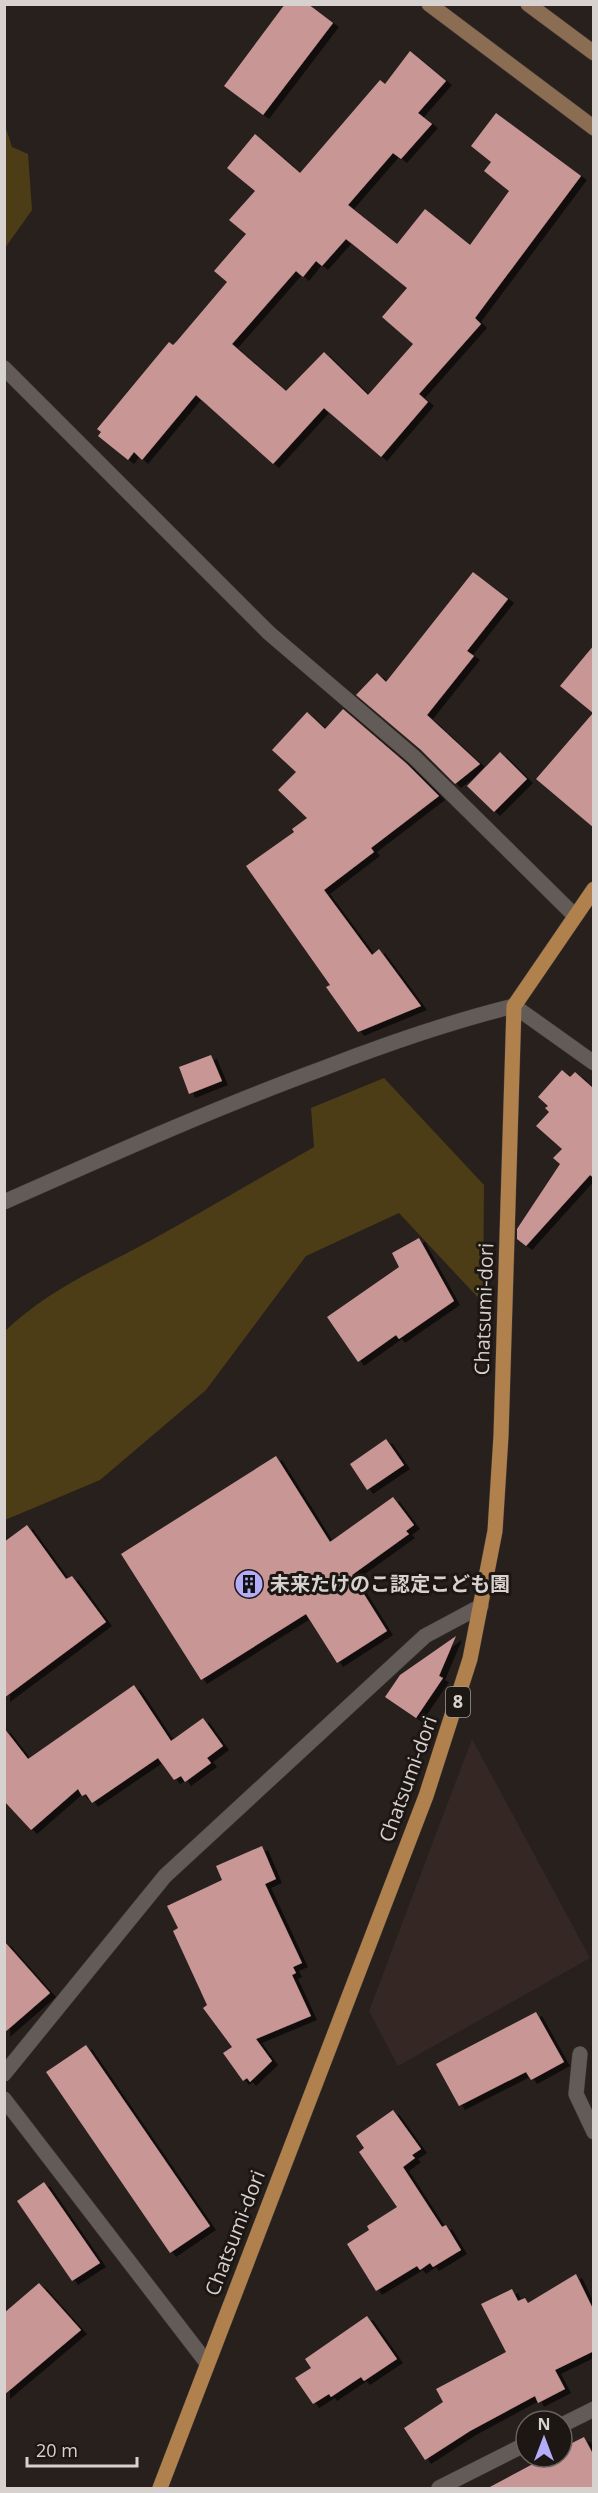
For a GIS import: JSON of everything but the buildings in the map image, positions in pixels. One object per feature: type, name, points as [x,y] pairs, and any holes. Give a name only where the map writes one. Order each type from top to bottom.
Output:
[{"type":"main road","points":[[429,4],[594,128]]},
{"type":"main road","points":[[528,4],[594,53]]},
{"type":"main road","points":[[514,1006],[574,915],[594,889]]},
{"type":"main road","name":"Chatsumi-dori","points":[[160,2488],[426,1796],[470,1659],[495,1531],[501,1436],[514,1006]]},
{"type":"street","points":[[4,368],[269,633],[414,757],[574,915]]},
{"type":"street","points":[[4,1202],[237,1100],[393,1042],[480,1014],[514,1006],[594,1063]]},
{"type":"street","points":[[4,2074],[165,1876],[425,1636],[481,1606]]},
{"type":"street","points":[[580,2054],[576,2094],[594,2132]]},
{"type":"street","points":[[4,2098],[207,2363]]},
{"type":"street","points":[[574,2419],[594,2409]]},
{"type":"street","points":[[439,2488],[514,2450]]},
{"type":"shaded area","points":[[5,125],[12,147],[28,154],[32,210],[5,248]]},
{"type":"shaded area","points":[[384,1078],[484,1185],[483,1303],[399,1213],[306,1256],[206,1390],[100,1480],[5,1520],[5,1331],[58,1291],[314,1147],[311,1108]]},
{"type":"shaded area","points":[[472,1739],[590,1958],[398,2066],[369,2011]]},
{"type":"place","name":"未来たけのこ認定こども園","points":[[249,1584]]}]
